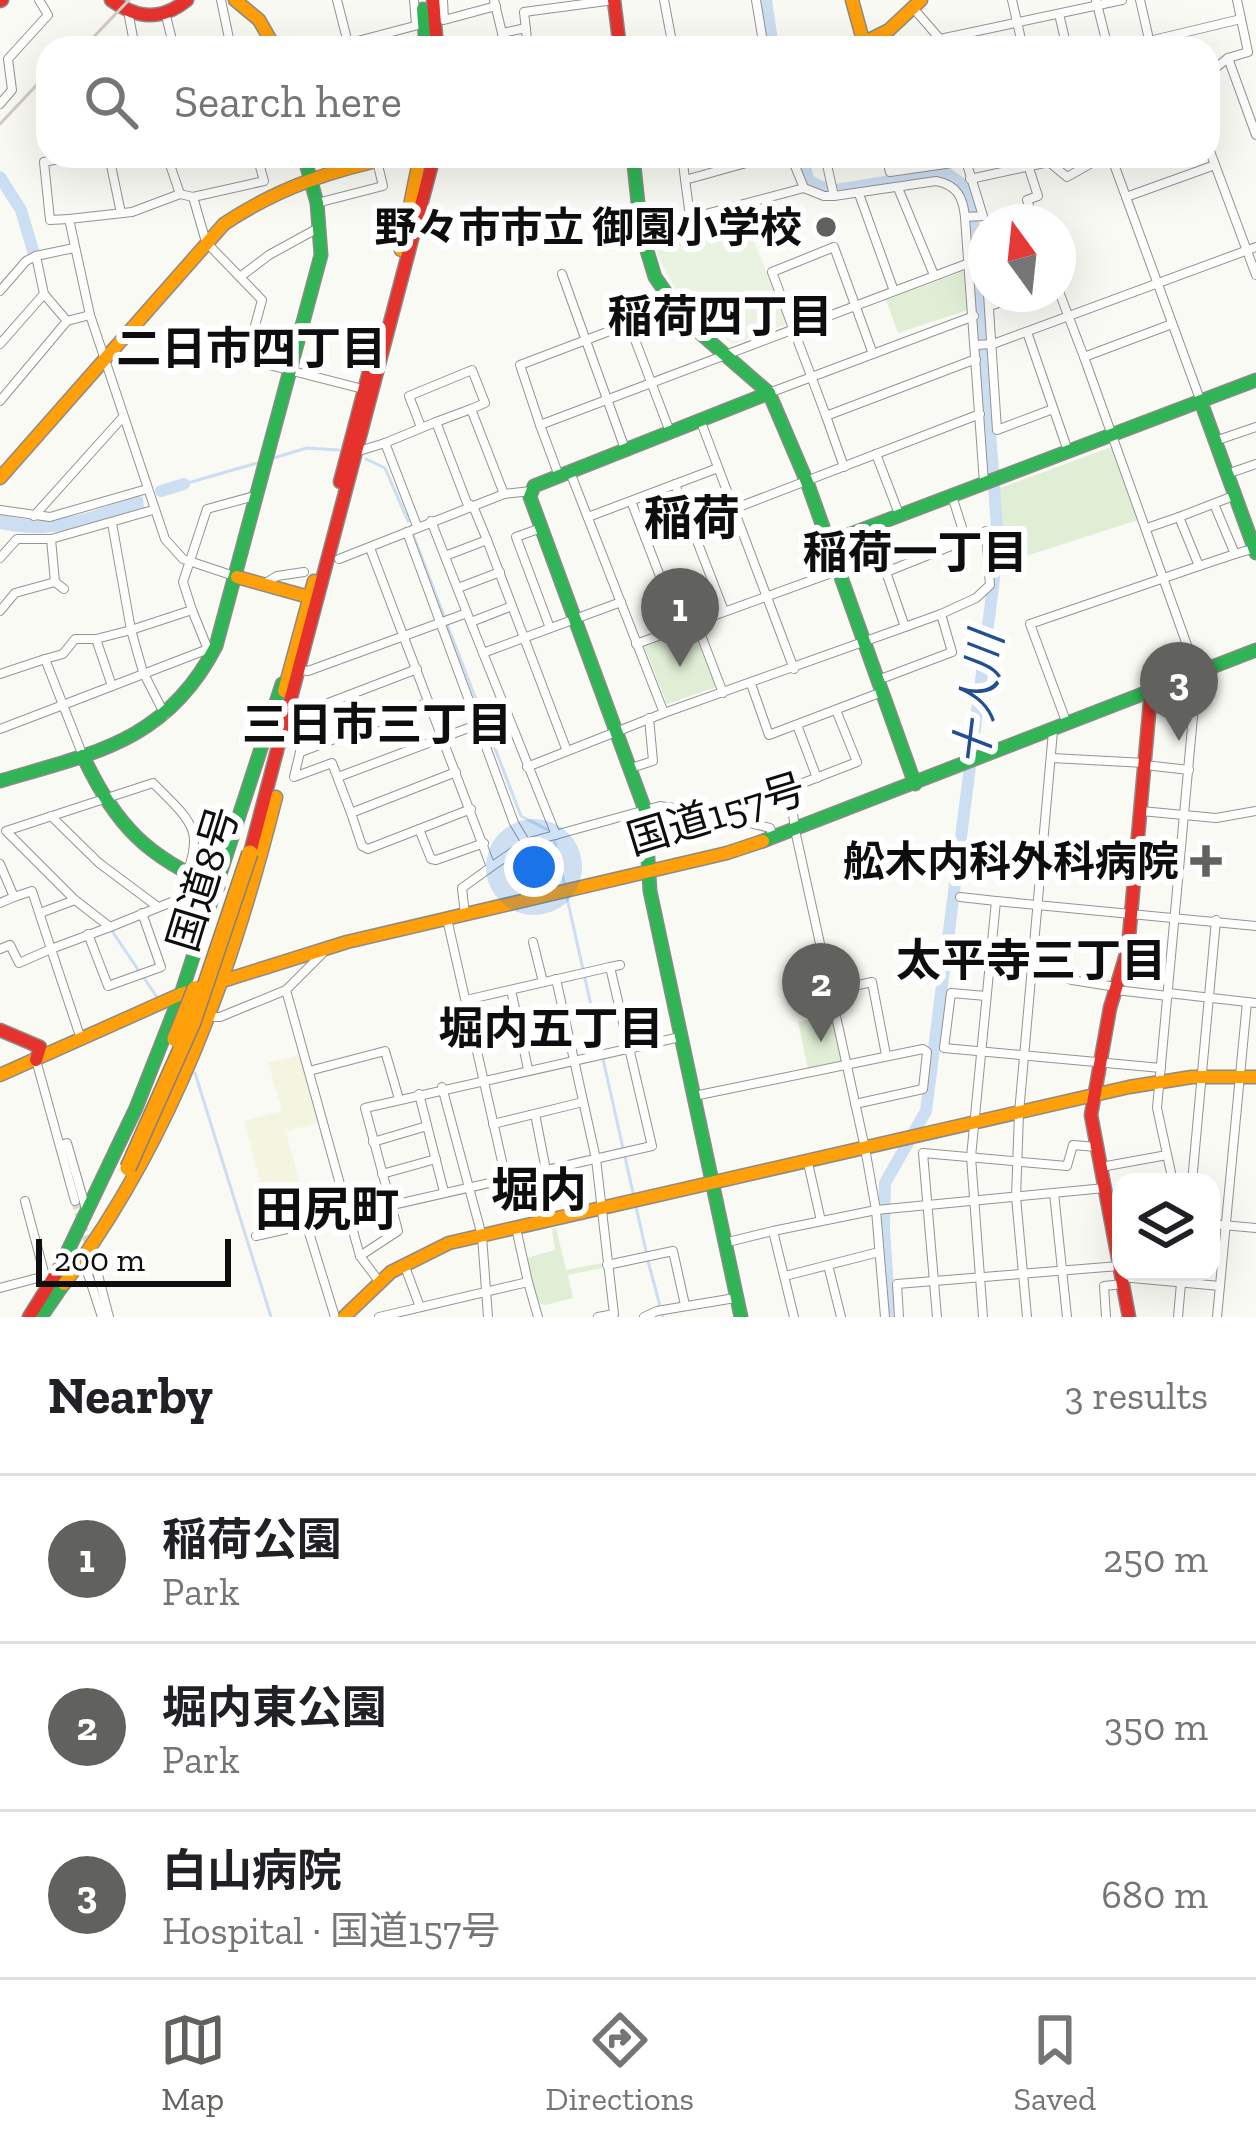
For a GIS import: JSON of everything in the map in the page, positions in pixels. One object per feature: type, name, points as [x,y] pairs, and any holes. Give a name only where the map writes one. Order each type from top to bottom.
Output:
[{"type":"main road","points":[[111,0],[128,11],[166,16],[188,0]]},
{"type":"main road","points":[[235,0],[259,20],[268,36]]},
{"type":"main road","points":[[418,0],[434,36]]},
{"type":"main road","points":[[428,36],[433,0]]},
{"type":"main road","points":[[614,0],[618,36]]},
{"type":"main road","points":[[852,0],[858,36]]},
{"type":"main road","points":[[878,36],[918,4]]},
{"type":"main road","points":[[0,781],[113,746],[165,715],[194,686],[237,577],[316,278],[321,227],[307,168]]},
{"type":"main road","points":[[0,478],[206,242],[254,202],[309,176],[339,168]]},
{"type":"main road","name":"国道8号","points":[[246,851],[399,259],[418,168]]},
{"type":"main road","name":"国道8号","points":[[28,1317],[124,1165],[194,1022],[300,673],[431,168]]},
{"type":"main road","points":[[634,168],[641,231],[655,277],[674,307],[769,394],[807,482],[915,784]]},
{"type":"main road","points":[[827,543],[1256,380]]},
{"type":"main road","points":[[740,1317],[649,874],[645,810],[531,490],[769,394]]},
{"type":"main road","points":[[1201,402],[1256,549]]},
{"type":"main road","points":[[237,577],[309,597]]},
{"type":"main road","points":[[62,1263],[81,1206],[136,1108],[181,994],[299,632]]},
{"type":"main road","name":"国道157号","points":[[0,1076],[181,994],[327,948],[649,874],[773,838],[1256,650]]},
{"type":"main road","points":[[54,1280],[90,1266],[156,1138],[209,1017],[250,896],[284,763],[300,673]]},
{"type":"main road","points":[[1112,1207],[1091,1115],[1128,948],[1151,691]]},
{"type":"main road","points":[[83,756],[102,800],[126,832],[155,856],[218,887]]},
{"type":"main road","points":[[0,1030],[40,1047],[36,1060]]},
{"type":"main road","points":[[344,1317],[379,1280],[432,1248],[1018,1114],[1161,1074],[1248,1076]]},
{"type":"main road","name":"国道8号","points":[[40,1317],[62,1263],[124,1165]]},
{"type":"main road","points":[[1122,1281],[1129,1317]]},
{"type":"street","points":[[0,104],[12,90],[8,59],[49,15],[39,0]]},
{"type":"street","points":[[221,0],[228,36]]},
{"type":"street","points":[[337,0],[346,36]]},
{"type":"street","points":[[430,23],[443,0]]},
{"type":"street","points":[[527,36],[524,12],[614,0]]},
{"type":"street","points":[[664,0],[671,36]]},
{"type":"street","points":[[756,0],[762,36]]},
{"type":"street","points":[[1012,0],[1021,36]]},
{"type":"street","points":[[966,36],[1123,0]]},
{"type":"street","points":[[1140,0],[1148,36]]},
{"type":"street","points":[[1220,64],[1248,52],[1237,0]]},
{"type":"street","points":[[377,36],[495,3],[503,36]]},
{"type":"street","points":[[1097,3],[1105,36]]},
{"type":"street","points":[[918,4],[937,36]]},
{"type":"street","points":[[128,11],[133,36]]},
{"type":"street","points":[[1059,14],[1064,36]]},
{"type":"street","points":[[166,16],[171,36]]},
{"type":"street","points":[[1180,36],[1241,20]]},
{"type":"street","points":[[502,33],[526,28]]},
{"type":"street","points":[[1228,58],[1256,135]]},
{"type":"street","points":[[45,168],[50,220],[121,213],[180,194],[193,197],[264,181],[260,168]]},
{"type":"street","points":[[112,168],[121,213]]},
{"type":"street","points":[[171,168],[180,194]]},
{"type":"street","points":[[317,203],[383,186],[378,168]]},
{"type":"street","points":[[684,168],[690,217]]},
{"type":"street","points":[[685,180],[728,168]]},
{"type":"street","points":[[796,168],[804,188]]},
{"type":"street","points":[[828,168],[833,191]]},
{"type":"street","points":[[967,168],[981,204]]},
{"type":"street","points":[[970,179],[1004,168]]},
{"type":"street","points":[[1028,204],[1027,200],[1039,196],[1029,168]]},
{"type":"street","points":[[1059,168],[1067,178],[1085,168]]},
{"type":"street","points":[[1113,168],[1201,402]]},
{"type":"street","points":[[1126,197],[1207,168]]},
{"type":"street","points":[[1216,168],[1252,249],[1256,274]]},
{"type":"street","points":[[641,231],[804,188],[824,196],[833,191],[859,194],[936,181],[959,192],[968,210]]},
{"type":"street","points":[[898,187],[934,275]]},
{"type":"street","points":[[859,194],[894,291]]},
{"type":"street","points":[[193,197],[206,242],[262,300],[247,359],[363,389]]},
{"type":"street","points":[[69,219],[90,315],[165,539],[191,562],[237,577]]},
{"type":"street","points":[[240,277],[283,246],[321,227]]},
{"type":"street","points":[[844,467],[772,272],[834,247],[873,354]]},
{"type":"street","points":[[0,291],[26,261],[74,248]]},
{"type":"street","points":[[983,345],[1252,249]]},
{"type":"street","points":[[36,256],[44,294],[67,321]]},
{"type":"street","points":[[540,425],[934,275],[968,268]]},
{"type":"street","points":[[562,274],[626,451]]},
{"type":"street","points":[[0,344],[44,294]]},
{"type":"street","points":[[664,713],[588,517],[540,425],[520,365],[674,307]]},
{"type":"street","points":[[974,312],[997,430],[1053,409]]},
{"type":"street","points":[[988,312],[976,359],[991,481]]},
{"type":"street","points":[[1067,312],[1198,673],[1157,1108],[1171,1173]]},
{"type":"street","points":[[0,401],[67,321],[90,315]]},
{"type":"street","points":[[769,394],[974,316]]},
{"type":"street","points":[[628,324],[670,433]]},
{"type":"street","points":[[1084,357],[1172,324]]},
{"type":"street","points":[[1027,332],[1068,452]]},
{"type":"street","points":[[826,416],[976,359]]},
{"type":"street","points":[[359,451],[485,403],[472,370],[409,396],[421,427]]},
{"type":"street","points":[[471,409],[504,494]]},
{"type":"street","points":[[735,508],[980,414]]},
{"type":"street","points":[[33,518],[123,417]]},
{"type":"street","points":[[436,422],[500,572],[567,751]]},
{"type":"street","points":[[701,422],[794,669]]},
{"type":"street","points":[[1215,441],[1256,427]]},
{"type":"street","points":[[385,443],[441,622],[514,823],[526,843]]},
{"type":"street","points":[[876,454],[899,514]]},
{"type":"street","points":[[1227,474],[1256,464]]},
{"type":"street","points":[[588,517],[718,468]]},
{"type":"street","points":[[675,484],[724,612]]},
{"type":"street","points":[[0,510],[33,518],[78,511],[147,490]]},
{"type":"street","points":[[339,559],[431,520],[504,494],[531,490]]},
{"type":"street","points":[[0,729],[212,646],[183,582],[207,509],[259,494]]},
{"type":"street","points":[[952,496],[966,540]]},
{"type":"street","points":[[1147,528],[1236,496]]},
{"type":"street","points":[[631,500],[680,628]]},
{"type":"street","points":[[1214,504],[1235,554]]},
{"type":"street","points":[[0,558],[17,538],[51,539],[153,509]]},
{"type":"street","points":[[1179,517],[1199,566]]},
{"type":"street","points":[[431,520],[556,835]]},
{"type":"street","points":[[112,523],[131,629],[143,672],[165,715]]},
{"type":"street","points":[[541,528],[516,537],[550,628]]},
{"type":"street","points":[[527,767],[649,718],[864,644],[941,614],[976,598],[990,585],[986,531],[886,572],[905,628]]},
{"type":"street","points":[[51,539],[55,582],[64,589]]},
{"type":"street","points":[[445,556],[487,540]]},
{"type":"street","points":[[370,548],[491,867]]},
{"type":"street","points":[[1028,1317],[1016,1197],[1018,1114],[1052,758],[1060,727],[1030,624],[1256,549]]},
{"type":"street","points":[[636,644],[837,571]]},
{"type":"street","points":[[263,585],[277,576],[304,572]]},
{"type":"street","points":[[458,589],[500,572]]},
{"type":"street","points":[[0,611],[15,593],[55,582]]},
{"type":"street","points":[[483,653],[621,602]]},
{"type":"street","points":[[300,673],[441,622],[512,606]]},
{"type":"street","points":[[0,674],[62,654],[75,639],[96,639],[192,610]]},
{"type":"street","points":[[752,684],[769,735],[797,725],[952,652],[941,614]]},
{"type":"street","points":[[696,622],[723,693]]},
{"type":"street","points":[[96,639],[112,686]]},
{"type":"street","points":[[45,659],[83,756]]},
{"type":"street","points":[[417,669],[310,710],[294,777],[332,763],[362,846],[368,849],[471,809]]},
{"type":"street","points":[[300,752],[429,701]]},
{"type":"street","points":[[836,710],[857,762],[790,788],[881,1210],[885,1317]]},
{"type":"street","points":[[631,768],[653,761],[649,718]]},
{"type":"street","points":[[338,777],[478,724]]},
{"type":"street","points":[[797,725],[817,778]]},
{"type":"street","points":[[1052,758],[1189,770]]},
{"type":"street","points":[[350,813],[456,772]]},
{"type":"street","points":[[0,949],[10,945],[19,963],[88,934],[110,927],[179,899],[197,841],[190,820],[153,783],[3,831],[72,901],[110,927]]},
{"type":"street","points":[[465,915],[462,888],[526,843],[645,810],[677,807],[714,814],[770,828],[773,838]]},
{"type":"street","points":[[1141,811],[1216,818],[1256,811]]},
{"type":"street","points":[[51,816],[99,863],[158,907]]},
{"type":"street","points":[[418,829],[430,859],[484,843]]},
{"type":"street","points":[[516,851],[527,901]]},
{"type":"street","points":[[0,864],[14,897]]},
{"type":"street","points":[[218,887],[250,896]]},
{"type":"street","points":[[0,903],[32,891],[81,1039]]},
{"type":"street","points":[[960,897],[1256,926]]},
{"type":"street","points":[[40,913],[72,901]]},
{"type":"street","points":[[982,1317],[971,1157],[996,901]]},
{"type":"street","points":[[88,934],[108,986],[161,968],[142,913]]},
{"type":"street","points":[[447,919],[506,1179]]},
{"type":"street","points":[[1193,1173],[1216,920]]},
{"type":"street","points":[[533,942],[543,982]]},
{"type":"street","points":[[209,1017],[220,1017],[286,990],[327,948]]},
{"type":"street","points":[[952,959],[1034,967],[1116,988],[1251,1002],[1248,1076],[1225,1226],[1217,1317]]},
{"type":"street","points":[[256,1235],[652,1146],[615,966],[466,1000]]},
{"type":"street","points":[[556,979],[596,1159],[614,1314],[598,1317]]},
{"type":"street","points":[[831,991],[872,982],[886,1055]]},
{"type":"street","points":[[286,990],[360,1256],[379,1280]]},
{"type":"street","points":[[512,990],[528,1070]]},
{"type":"street","points":[[986,996],[951,993],[944,1048],[1101,1060],[1161,1074]]},
{"type":"street","points":[[360,1256],[398,1231],[365,1108],[680,1037]]},
{"type":"street","points":[[693,1096],[923,1048],[927,1052],[923,1089],[855,1104]]},
{"type":"street","points":[[309,1071],[385,1052],[399,1099]]},
{"type":"street","points":[[36,1060],[81,1206]]},
{"type":"street","points":[[442,1088],[482,1236],[488,1317]]},
{"type":"street","points":[[419,1094],[444,1192]]},
{"type":"street","points":[[493,1124],[584,1102]]},
{"type":"street","points":[[535,1114],[546,1169]]},
{"type":"street","points":[[374,1142],[427,1126]]},
{"type":"street","points":[[60,1145],[67,1143],[81,1206]]},
{"type":"street","points":[[937,1317],[923,1153],[1067,1166],[1073,1145],[1096,1147]]},
{"type":"street","points":[[1101,1167],[1167,1155]]},
{"type":"street","points":[[382,1174],[436,1160]]},
{"type":"street","points":[[808,1163],[821,1221]]},
{"type":"street","points":[[722,1243],[881,1210],[1105,1188]]},
{"type":"street","points":[[1054,1193],[1067,1317]]},
{"type":"street","points":[[0,1288],[54,1280],[26,1201]]},
{"type":"street","points":[[306,1223],[334,1317]]},
{"type":"street","points":[[1220,1225],[1256,1228]]},
{"type":"street","points":[[517,1228],[538,1317]]},
{"type":"street","points":[[772,1232],[794,1317]]},
{"type":"street","points":[[608,1265],[673,1251],[686,1305]]},
{"type":"street","points":[[784,1276],[879,1252]]},
{"type":"street","points":[[404,1262],[414,1311]]},
{"type":"street","points":[[828,1265],[841,1317]]},
{"type":"street","points":[[90,1266],[105,1317]]},
{"type":"street","points":[[90,1266],[105,1317]]},
{"type":"street","points":[[898,1317],[897,1284],[1062,1271],[1112,1275]]},
{"type":"street","points":[[1106,1317],[1104,1286],[1112,1281]]},
{"type":"street","points":[[1178,1317],[1181,1281]]},
{"type":"street","points":[[1198,1281],[1220,1286]]},
{"type":"street","points":[[379,1317],[528,1282]]},
{"type":"street","points":[[644,1317],[735,1298]]},
{"type":"green space","points":[[741,210],[788,324],[733,344],[682,297],[651,237]]},
{"type":"green space","points":[[964,271],[968,310],[898,333],[886,300]]},
{"type":"green space","points":[[1114,446],[1141,519],[1004,563],[998,489]]},
{"type":"green space","points":[[692,628],[716,687],[667,704],[644,646]]},
{"type":"green space","points":[[833,1014],[843,1062],[808,1069],[798,1022]]},
{"type":"green space","points":[[303,1054],[321,1122],[288,1131],[284,1125],[309,1216],[272,1225],[244,1121],[282,1111],[268,1063]]},
{"type":"green space","points":[[556,1228],[566,1270],[602,1263],[602,1268],[568,1275],[573,1298],[545,1305],[536,1303],[526,1258],[555,1250],[552,1229]]},
{"type":"water","points":[[139,496],[144,508],[73,529],[37,533],[0,529],[0,513],[53,519]]},
{"type":"waterway","name":"十人川","points":[[766,0],[771,36]]},
{"type":"waterway","name":"十人川","points":[[805,168],[809,181],[831,191],[932,174],[949,175],[966,187],[975,231],[997,526],[926,1111],[885,1183],[890,1317]]},
{"type":"waterway","points":[[0,177],[21,210],[34,254]]},
{"type":"waterway","points":[[270,459],[307,448],[339,450]]},
{"type":"waterway","points":[[366,459],[385,468],[408,521]]},
{"type":"waterway","points":[[184,484],[261,462]]},
{"type":"waterway","points":[[161,491],[184,484]]},
{"type":"waterway","points":[[414,537],[444,616]]},
{"type":"waterway","points":[[447,624],[521,816],[548,830]]},
{"type":"waterway","points":[[554,839],[564,882]]},
{"type":"waterway","points":[[567,898],[646,1251]]},
{"type":"waterway","points":[[112,931],[139,971]]},
{"type":"waterway","points":[[144,978],[157,997]]},
{"type":"waterway","points":[[195,1073],[271,1317]]},
{"type":"waterway","points":[[648,1261],[663,1317]]},
{"type":"tunnel","points":[[75,1201],[97,1271]]},
{"type":"railway","points":[[94,36],[129,0]]},
{"type":"railway","points":[[0,124],[36,86]]},
{"type":"traffic: fast","points":[[423,9],[425,36]]},
{"type":"traffic: fast","points":[[0,781],[97,751],[151,723],[197,678],[216,646],[321,255],[317,203],[307,168]]},
{"type":"traffic: fast","points":[[634,168],[641,231],[655,277],[684,319],[769,393],[807,482],[915,784]]},
{"type":"traffic: fast","points":[[827,543],[1256,380]]},
{"type":"traffic: fast","points":[[741,1317],[650,891],[645,810],[530,497],[534,486],[769,393]]},
{"type":"traffic: fast","points":[[1201,402],[1256,553]]},
{"type":"traffic: fast","points":[[763,841],[1256,650]]},
{"type":"traffic: fast","points":[[62,1263],[136,1108],[181,994],[282,684]]},
{"type":"traffic: fast","points":[[83,756],[108,802],[136,836],[172,864],[218,887]]},
{"type":"traffic: fast","points":[[41,1317],[69,1276]]},
{"type":"traffic: slow","points":[[235,0],[259,20],[268,36]]},
{"type":"traffic: slow","points":[[852,0],[862,36]]},
{"type":"traffic: slow","points":[[877,36],[921,0]]},
{"type":"traffic: slow","points":[[0,478],[224,224],[308,181],[350,168]]},
{"type":"traffic: slow","points":[[401,250],[418,168]]},
{"type":"traffic: slow","points":[[237,577],[309,597]]},
{"type":"traffic: slow","points":[[284,691],[314,581]]},
{"type":"traffic: slow","points":[[64,1284],[137,1171],[194,1051],[240,926],[276,797]]},
{"type":"traffic: slow","points":[[181,994],[347,942],[763,841]]},
{"type":"traffic: slow","points":[[128,1168],[193,1022],[250,853]]},
{"type":"traffic: slow","points":[[175,1039],[195,989]]},
{"type":"traffic: slow","points":[[0,1075],[181,994]]},
{"type":"traffic: slow","points":[[344,1317],[391,1272],[449,1243],[1129,1087],[1192,1077],[1256,1077]]},
{"type":"traffic: jam","points":[[111,0],[149,15],[168,12],[187,0]]},
{"type":"traffic: jam","points":[[433,0],[436,36]]},
{"type":"traffic: jam","points":[[614,0],[618,36]]},
{"type":"traffic: jam","points":[[250,853],[431,168]]},
{"type":"traffic: jam","points":[[340,482],[375,349]]},
{"type":"traffic: jam","points":[[1129,1317],[1091,1115],[1110,1008],[1128,948],[1151,691]]},
{"type":"traffic: jam","points":[[0,1030],[40,1047],[36,1060]]},
{"type":"traffic: jam","points":[[29,1317],[65,1259]]},
{"type":"place","name":"野々市市立 御園小学校","points":[[826,227]]},
{"type":"place","name":"稲荷公園","points":[[680,667]]},
{"type":"place","name":"白山病院","points":[[1179,741]]},
{"type":"place","name":"舩木内科外科病院","points":[[1206,861]]},
{"type":"place","name":"堀内東公園","points":[[821,1042]]},
{"type":"district","name":"稲荷四丁目","points":[[720,317]]},
{"type":"district","name":"二日市四丁目","points":[[251,349]]},
{"type":"district","name":"稲荷","points":[[692,518]]},
{"type":"district","name":"稲荷一丁目","points":[[915,553]]},
{"type":"district","name":"三日市三丁目","points":[[377,725]]},
{"type":"district","name":"太平寺三丁目","points":[[1031,961]]},
{"type":"district","name":"堀内五丁目","points":[[551,1029]]},
{"type":"district","name":"堀内","points":[[539,1190]]},
{"type":"district","name":"田尻町","points":[[327,1209]]}]
